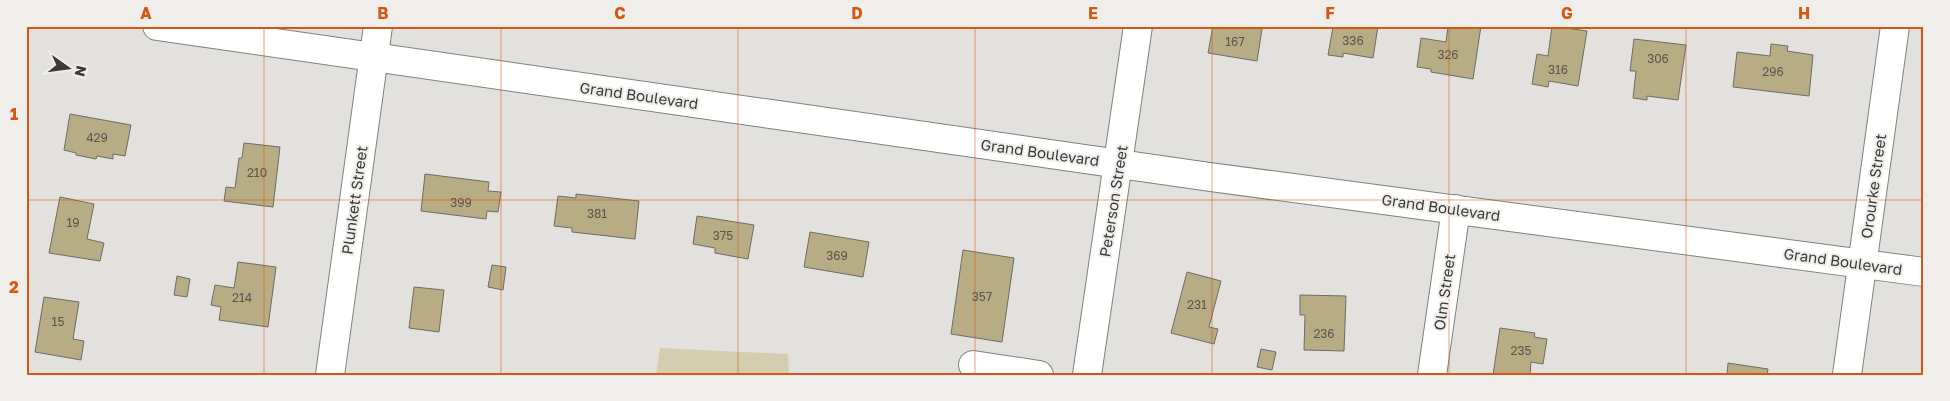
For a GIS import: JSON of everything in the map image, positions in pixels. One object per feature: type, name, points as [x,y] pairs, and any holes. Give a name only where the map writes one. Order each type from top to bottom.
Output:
[{"type":"street","name":"Grand Boulevard","points":[[157,26],[1119,163],[1924,272]]},
{"type":"street","name":"Plunkett Street","points":[[330,375],[378,26]]},
{"type":"street","name":"Peterson Street","points":[[1087,375],[1138,26]]},
{"type":"street","name":"Orourke Street","points":[[1847,375],[1895,26]]},
{"type":"street","name":"Olm Street","points":[[1432,375],[1456,209]]},
{"type":"street","points":[[973,365],[1039,375]]},
{"type":"shaded area","points":[[660,348],[788,354],[789,375],[656,375]]},
{"type":"building","points":[[1213,26],[1244,26],[1262,29],[1257,61],[1208,53]]},
{"type":"building","points":[[1328,26],[1378,26],[1373,58],[1343,53],[1343,57],[1328,55],[1333,27]]},
{"type":"building","points":[[1448,26],[1481,26],[1473,79],[1431,72],[1431,69],[1417,67],[1421,38],[1446,42]]},
{"type":"building","points":[[1552,26],[1587,31],[1578,86],[1549,81],[1548,87],[1532,84],[1537,54],[1548,56]]},
{"type":"building","points":[[1634,39],[1686,45],[1678,100],[1647,96],[1647,100],[1633,98],[1636,71],[1630,71]]},
{"type":"building","points":[[1771,44],[1788,46],[1787,51],[1813,55],[1809,96],[1733,87],[1737,52],[1770,56]]},
{"type":"building","points":[[70,114],[131,125],[125,156],[113,154],[113,159],[97,156],[96,159],[76,155],[76,153],[64,150]]},
{"type":"building","points":[[244,143],[280,147],[273,207],[224,201],[226,187],[235,188],[239,158],[242,158]]},
{"type":"building","points":[[425,174],[489,182],[488,191],[501,192],[498,212],[487,211],[486,219],[421,211]]},
{"type":"building","points":[[576,194],[639,201],[635,239],[572,232],[572,228],[554,226],[558,196],[576,198]]},
{"type":"building","points":[[60,197],[94,204],[87,239],[104,243],[100,261],[49,253]]},
{"type":"building","points":[[697,216],[754,225],[748,259],[715,253],[715,248],[693,244]]},
{"type":"building","points":[[810,232],[869,242],[863,277],[804,267]]},
{"type":"building","points":[[963,250],[1014,258],[1002,342],[951,334]]},
{"type":"building","points":[[238,262],[276,267],[268,327],[219,320],[221,307],[211,305],[215,285],[234,288]]},
{"type":"building","points":[[492,265],[506,267],[503,290],[488,287]]},
{"type":"building","points":[[1187,272],[1221,281],[1209,327],[1218,329],[1214,344],[1171,333]]},
{"type":"building","points":[[177,276],[190,279],[187,297],[174,295]]},
{"type":"building","points":[[414,287],[444,290],[439,332],[409,328]]},
{"type":"building","points":[[1300,295],[1346,296],[1344,351],[1304,350],[1305,315],[1300,315]]},
{"type":"building","points":[[44,297],[79,302],[73,339],[84,341],[81,360],[35,352]]},
{"type":"building","points":[[1500,328],[1535,333],[1534,337],[1547,339],[1543,364],[1531,362],[1530,375],[1493,375]]},
{"type":"building","points":[[1261,349],[1276,352],[1272,370],[1257,367]]},
{"type":"building","points":[[1728,363],[1768,369],[1767,375],[1727,375]]}]
